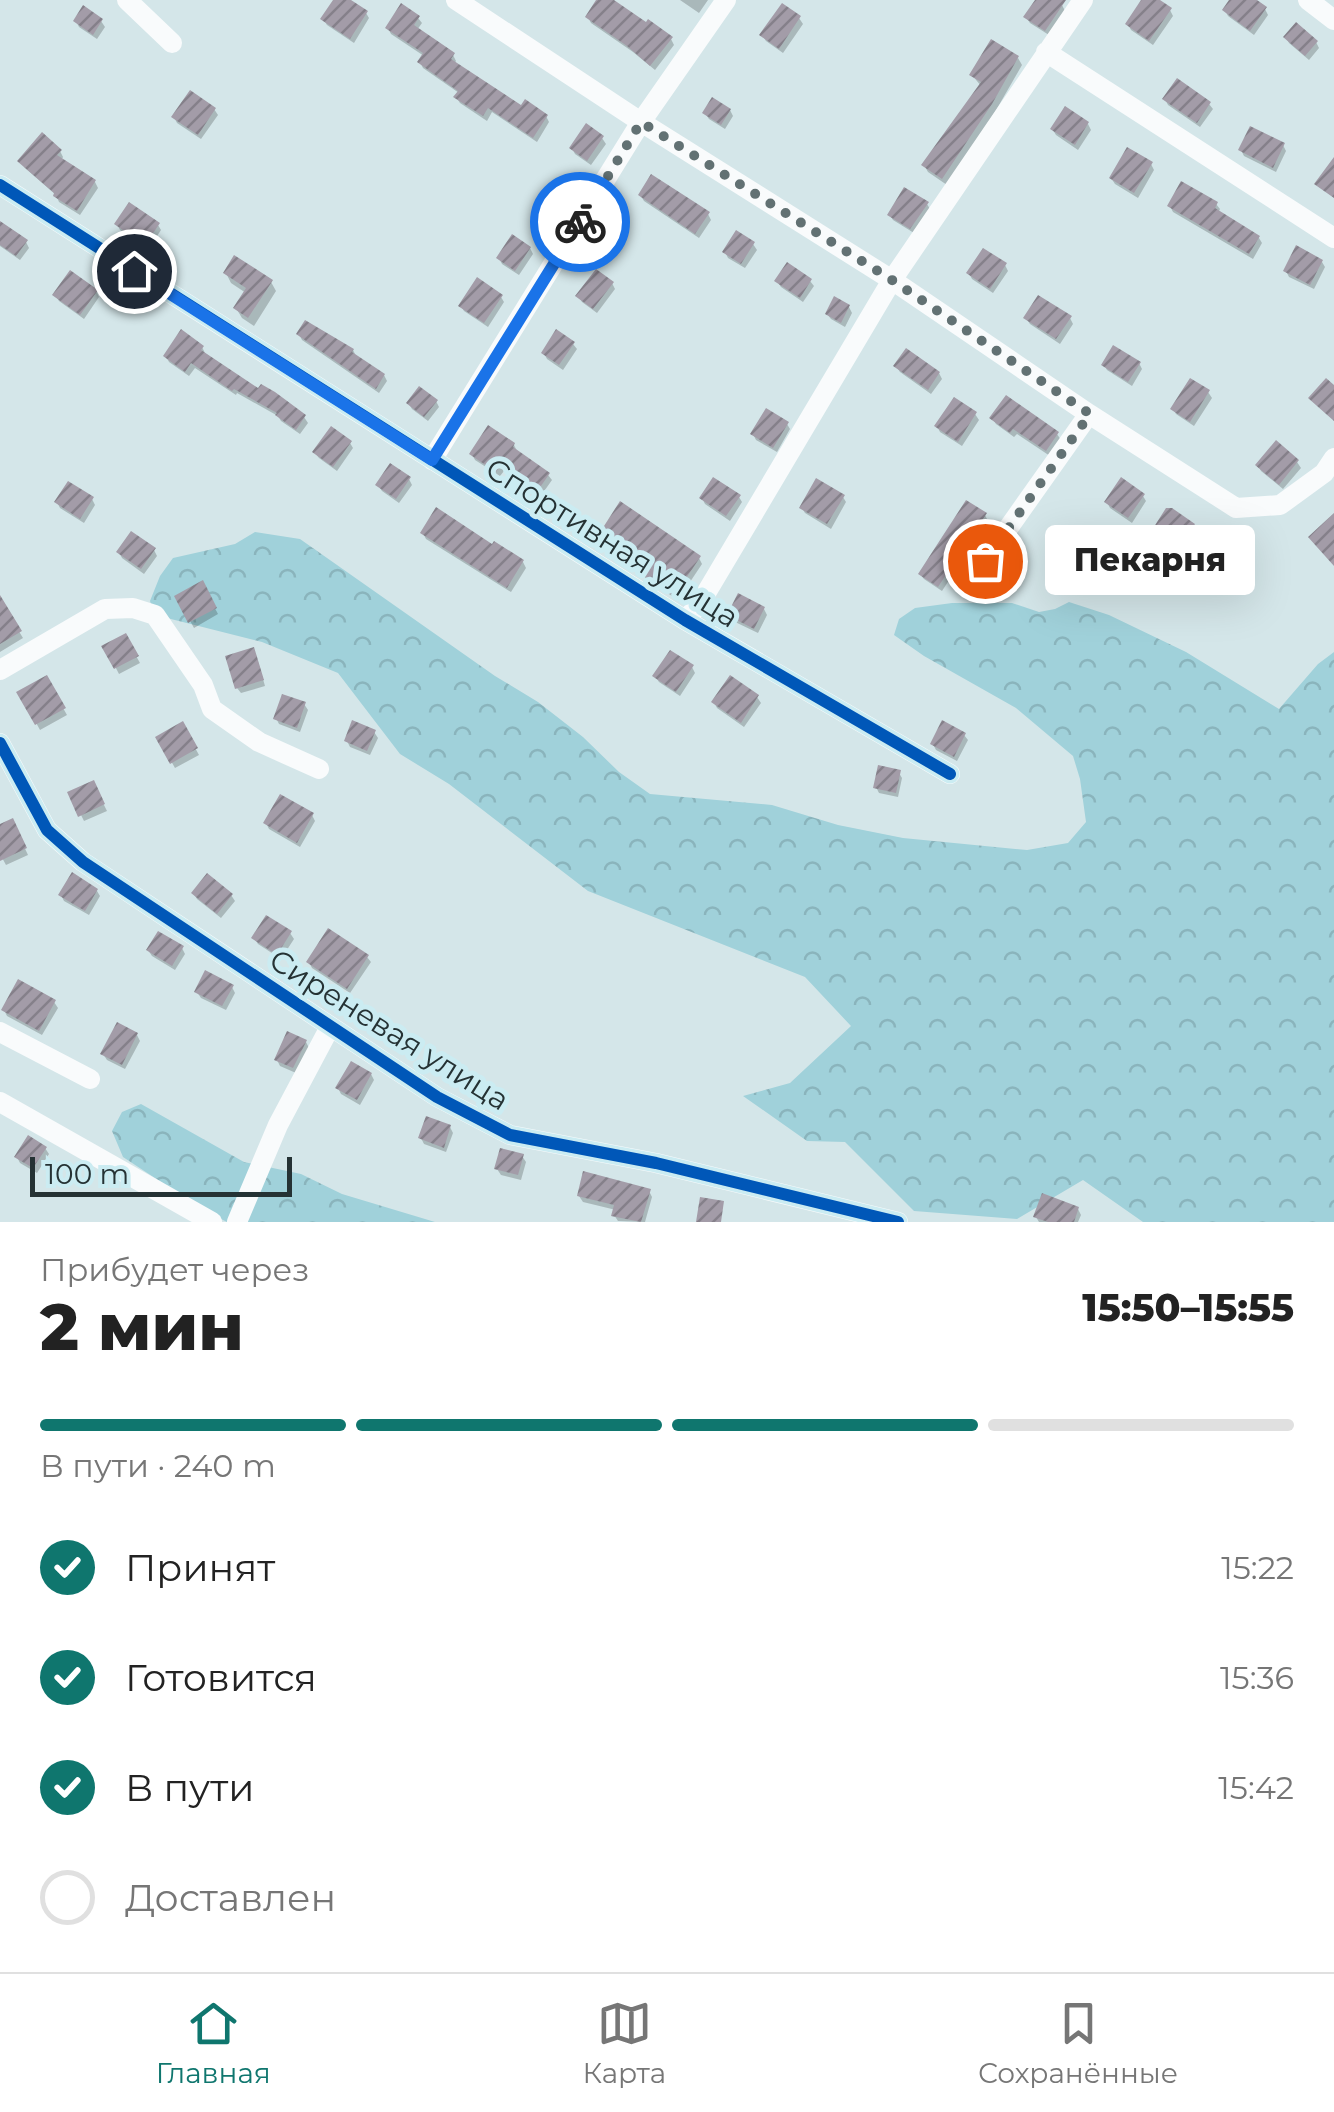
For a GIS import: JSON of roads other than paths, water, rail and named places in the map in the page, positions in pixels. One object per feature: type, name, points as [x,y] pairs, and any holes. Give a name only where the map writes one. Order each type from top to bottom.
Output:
[{"type":"street","points":[[128,0],[172,43]]},
{"type":"street","points":[[456,0],[892,280],[1236,508],[1280,505],[1331,471]]},
{"type":"street","points":[[432,460],[641,122],[726,0]]},
{"type":"street","points":[[685,620],[699,604],[892,280],[1083,0]]},
{"type":"street","points":[[1308,0],[1334,20]]},
{"type":"street","points":[[1046,52],[1334,238]]},
{"type":"street","name":"Спортивная улица","points":[[0,185],[685,620],[950,774]]},
{"type":"street","points":[[985,561],[1090,414]]},
{"type":"street","points":[[0,670],[105,609],[133,608],[156,615],[203,686],[212,710],[258,742],[319,769]]},
{"type":"street","name":"Сиреневая улица","points":[[0,743],[46,830],[83,862],[437,1097],[510,1135],[656,1163],[898,1222]]},
{"type":"street","points":[[237,1222],[278,1125],[330,1027]]},
{"type":"street","points":[[0,1032],[90,1079]]},
{"type":"street","points":[[0,1102],[210,1222]]},
{"type":"place","name":"Пекарня","points":[[985,561]]}]
